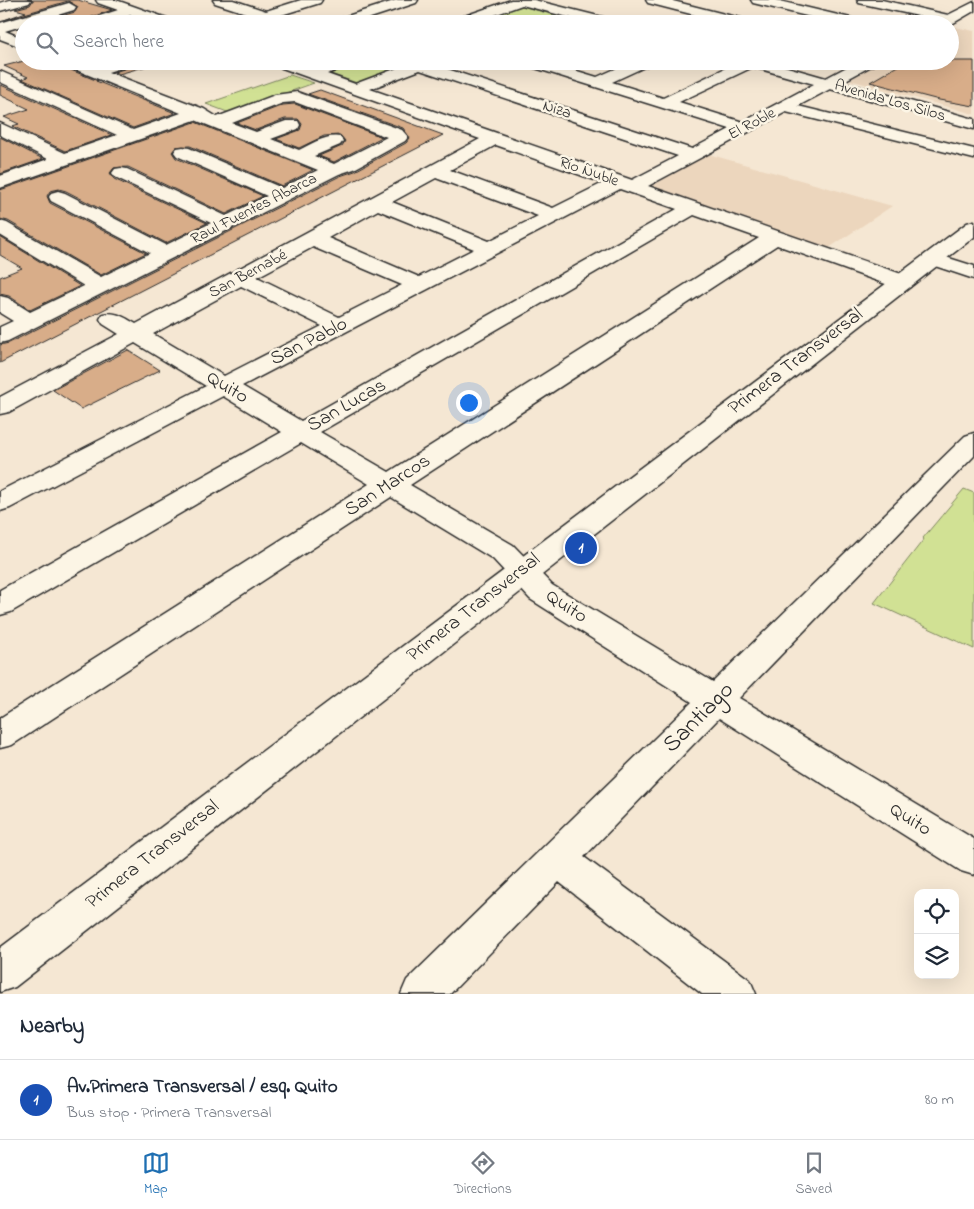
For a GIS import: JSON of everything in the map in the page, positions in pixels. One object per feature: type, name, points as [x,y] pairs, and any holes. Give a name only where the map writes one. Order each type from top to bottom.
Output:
[{"type":"street","points":[[0,7],[24,0]]},
{"type":"street","points":[[220,0],[266,15],[315,0]]},
{"type":"street","points":[[364,15],[410,0]]},
{"type":"street","points":[[479,15],[520,0],[582,15]]},
{"type":"street","points":[[558,8],[577,0]]},
{"type":"street","points":[[653,0],[712,15]]},
{"type":"street","points":[[758,0],[820,15]]},
{"type":"street","points":[[864,0],[919,15]]},
{"type":"street","points":[[103,15],[117,3],[147,15]]},
{"type":"street","points":[[958,15],[974,6]]},
{"type":"street","points":[[43,15],[69,7]]},
{"type":"street","points":[[0,28],[15,23]]},
{"type":"street","points":[[0,34],[15,40]]},
{"type":"street","points":[[0,52],[15,47]]},
{"type":"street","name":"Raul Fuentes Abarca","points":[[88,70],[198,113],[333,170]]},
{"type":"street","points":[[93,72],[99,70]]},
{"type":"street","name":"Río Ñuble","points":[[301,70],[902,282]]},
{"type":"street","points":[[312,74],[323,70]]},
{"type":"street","points":[[355,89],[406,70]]},
{"type":"street","name":"Niza","points":[[445,70],[693,155]]},
{"type":"street","points":[[557,70],[745,128]]},
{"type":"street","points":[[597,83],[626,70]]},
{"type":"street","points":[[665,103],[733,70]]},
{"type":"street","name":"Avenida Los Silos","points":[[778,70],[974,124]]},
{"type":"street","name":"El Roble","points":[[626,184],[693,155],[854,70]]},
{"type":"street","points":[[0,76],[133,136]]},
{"type":"street","points":[[218,122],[281,98],[297,96],[399,137],[396,141],[348,165],[333,170]]},
{"type":"street","points":[[784,107],[974,154]]},
{"type":"street","points":[[0,182],[198,113]]},
{"type":"street","points":[[257,138],[292,125]]},
{"type":"street","points":[[0,128],[64,160]]},
{"type":"street","name":"San Bernabé","points":[[0,407],[241,278],[495,138]]},
{"type":"street","points":[[299,156],[334,141]]},
{"type":"street","points":[[184,152],[281,196]]},
{"type":"street","name":"Raul Fuentes Abarca","points":[[0,336],[333,170]]},
{"type":"street","points":[[435,171],[553,216]]},
{"type":"street","points":[[121,174],[226,223]]},
{"type":"street","name":"San Pablo","points":[[0,502],[490,248],[553,216],[626,184]]},
{"type":"street","points":[[58,197],[166,253]]},
{"type":"street","points":[[377,203],[490,248]]},
{"type":"street","name":"San Lucas","points":[[0,604],[693,208]]},
{"type":"street","points":[[0,227],[100,286]]},
{"type":"street","name":"Primera Transversal","points":[[0,973],[522,571],[974,227]]},
{"type":"street","name":"San Marcos","points":[[0,735],[775,237]]},
{"type":"street","points":[[312,239],[420,285]]},
{"type":"street","points":[[932,258],[974,273]]},
{"type":"street","points":[[241,278],[339,326]]},
{"type":"street","points":[[0,303],[29,321]]},
{"type":"street","name":"Quito","points":[[111,319],[503,552],[541,592],[974,860]]},
{"type":"street","name":"Santiago","points":[[422,994],[716,700],[963,466],[974,441]]},
{"type":"street","points":[[557,859],[734,994]]},
{"type":"shaded area","points":[[959,28],[974,31],[974,114],[850,80],[867,70],[959,70]]},
{"type":"shaded area","points":[[708,154],[892,206],[829,248],[652,186]]},
{"type":"green space","points":[[518,5],[554,15],[491,15]]},
{"type":"green space","points":[[336,70],[398,70],[360,84],[328,73]]},
{"type":"green space","points":[[290,75],[314,83],[230,113],[206,104]]},
{"type":"green space","points":[[964,489],[974,493],[974,649],[874,603],[923,538]]},
{"type":"building","points":[[33,0],[78,0],[112,10],[98,15],[65,15],[75,12],[78,7],[68,1],[18,15],[26,12],[15,9],[30,5]]},
{"type":"building","points":[[959,61],[974,61],[974,106],[939,100],[870,82],[891,70],[959,70]]},
{"type":"building","points":[[15,63],[15,70],[71,70],[175,113],[133,128],[22,79],[28,77],[4,66]]},
{"type":"building","points":[[121,70],[133,70],[119,74],[114,72]]},
{"type":"building","points":[[0,85],[112,135],[65,151],[12,126],[19,124],[4,117],[29,109],[0,95]]},
{"type":"building","points":[[320,90],[443,135],[0,363],[0,345],[9,343],[340,176],[355,171],[406,143],[410,138],[403,128],[308,94]]},
{"type":"building","points":[[295,104],[382,137],[334,162],[319,156],[342,146],[345,141],[340,135],[324,136],[299,148],[276,139],[300,130],[302,124],[298,119],[285,119],[256,130],[237,123],[283,105]]},
{"type":"building","points":[[195,122],[313,170],[282,186],[190,146],[176,147],[172,152],[176,158],[263,196],[226,214],[128,167],[114,168],[110,173],[114,179],[207,223],[166,243],[66,191],[59,189],[50,191],[47,196],[50,203],[146,253],[101,275],[8,221],[0,219],[0,190]]},
{"type":"building","points":[[0,137],[43,159],[0,174]]},
{"type":"building","points":[[0,237],[80,286],[30,310],[9,296],[0,294],[0,277],[22,268],[0,255]]},
{"type":"building","points":[[128,350],[160,370],[81,409],[53,390]]},
{"type":"place","name":"Av.Primera Transversal / esq. Quito","points":[[581,548]]}]
